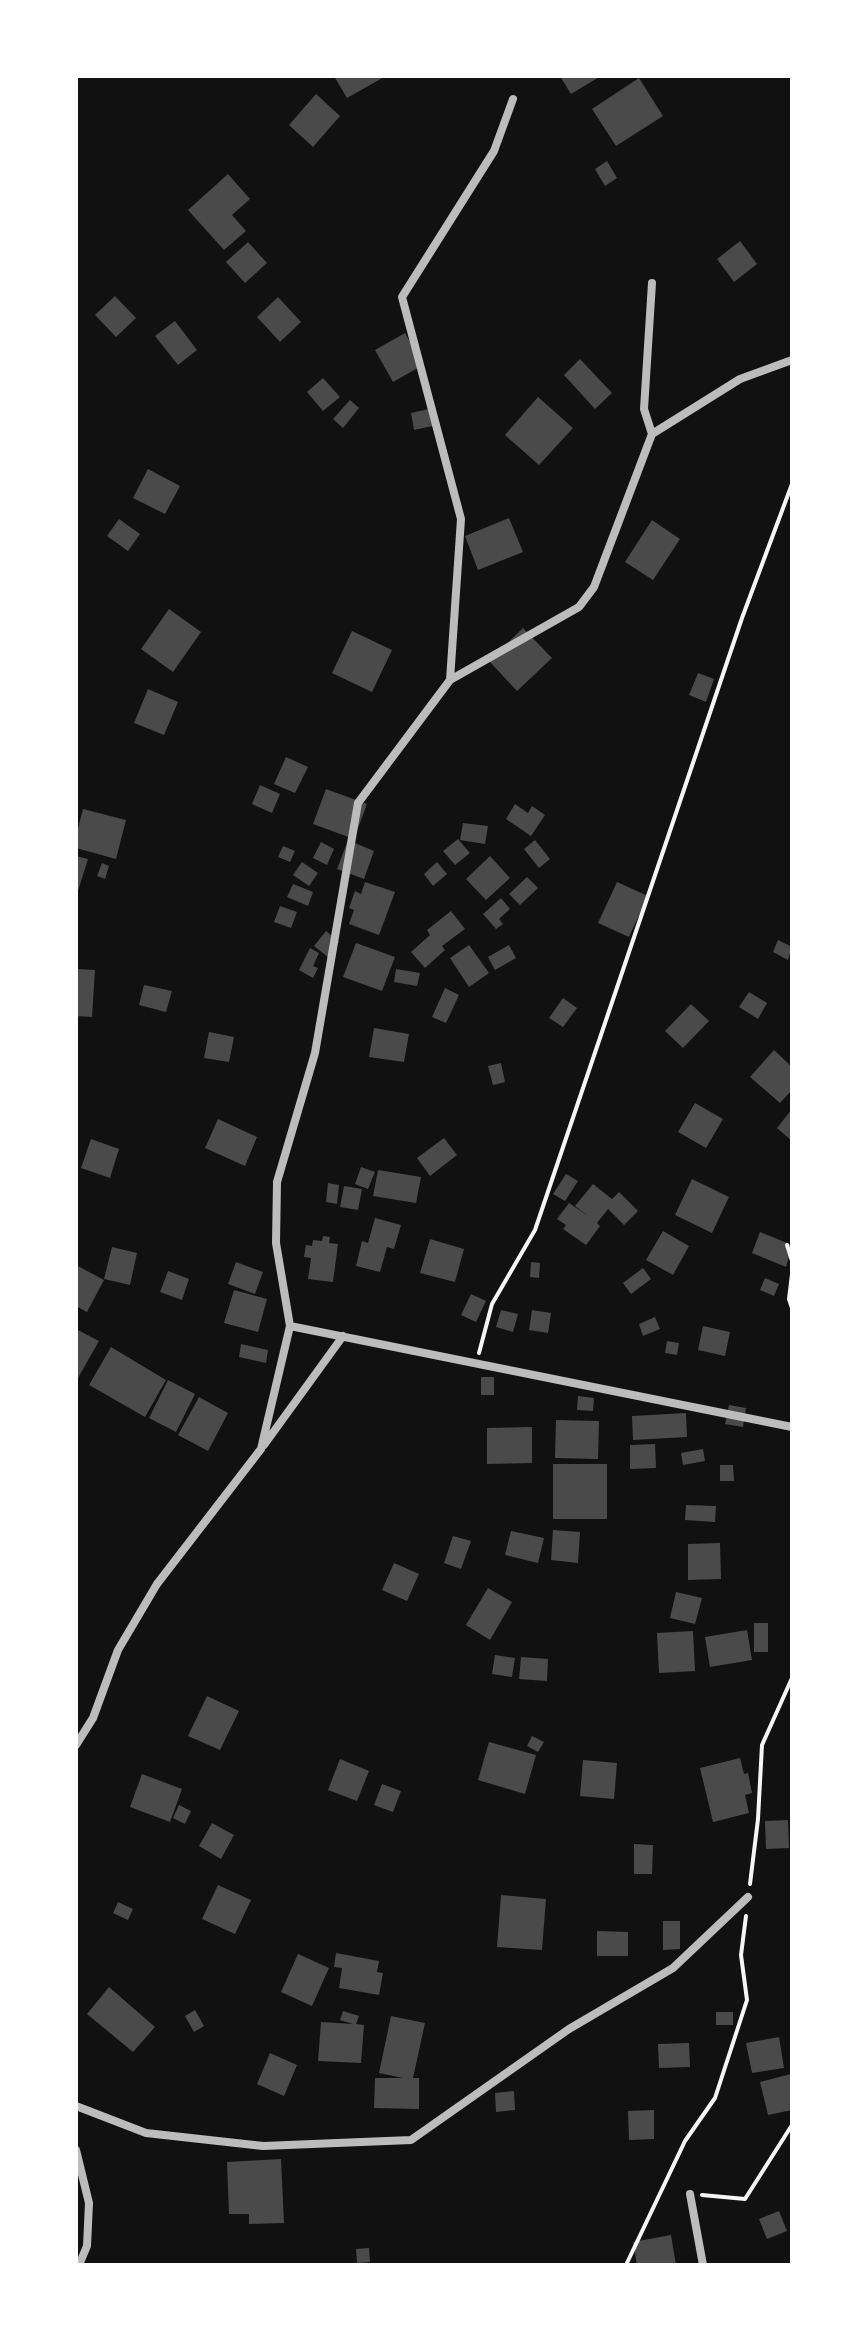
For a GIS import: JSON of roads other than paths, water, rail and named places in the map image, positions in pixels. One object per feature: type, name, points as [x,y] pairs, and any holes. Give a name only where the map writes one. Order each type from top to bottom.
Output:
[{"type":"street","points":[[450,680],[461,519],[402,297],[494,151],[513,99]]},
{"type":"street","points":[[652,283],[644,409],[652,434]]},
{"type":"street","points":[[261,1449],[290,1326],[276,1243],[277,1182],[315,1053],[358,803],[450,680],[579,607],[594,587],[652,434],[740,379],[792,360]]},
{"type":"street","points":[[290,1326],[792,1427]]},
{"type":"street","points":[[76,1745],[93,1718],[118,1650],[157,1584],[343,1336]]},
{"type":"street","points":[[76,2106],[146,2133],[263,2146],[411,2140],[569,2029],[673,1968],[748,1897]]},
{"type":"street","points":[[76,2150],[89,2203],[87,2246],[79,2265]]},
{"type":"street","points":[[690,2194],[703,2265]]}]
